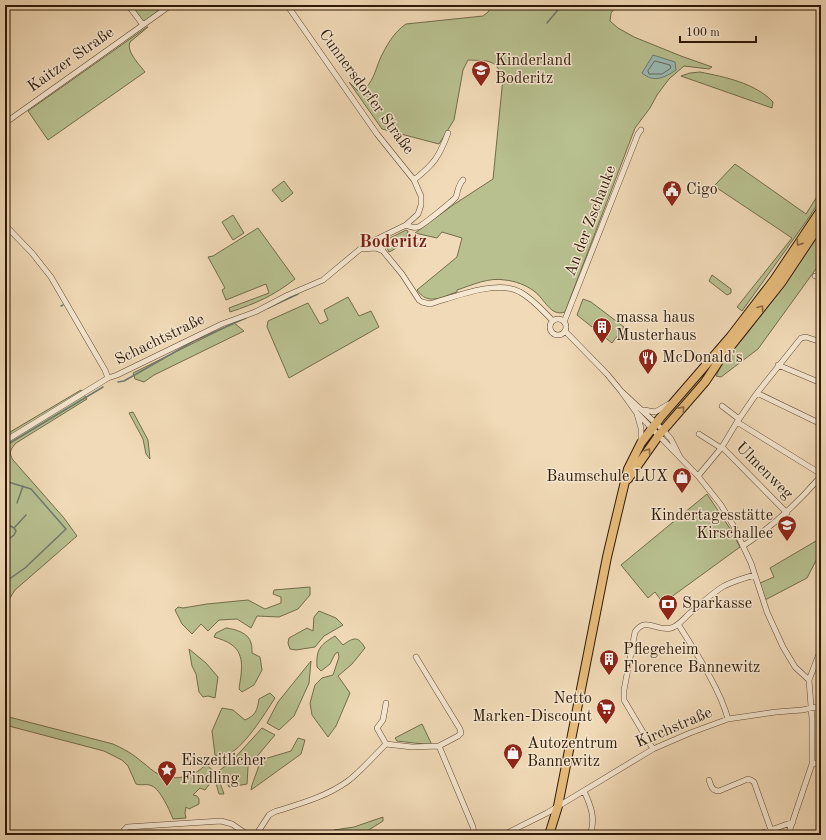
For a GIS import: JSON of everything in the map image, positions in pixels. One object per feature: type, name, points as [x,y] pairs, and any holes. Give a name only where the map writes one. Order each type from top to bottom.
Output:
[{"type":"main road","points":[[549,835],[558,806],[607,557],[628,469],[641,443],[731,336],[774,280],[821,210]]},
{"type":"main road","points":[[626,481],[661,433],[705,382],[719,361],[776,289],[821,223]]},
{"type":"street","points":[[128,5],[143,25]]},
{"type":"street","name":"Kaitzer Straße","points":[[5,122],[171,5]]},
{"type":"street","name":"Cunnersdorfer Straße","points":[[287,5],[377,134],[414,180],[421,196],[421,204],[418,214],[406,225]]},
{"type":"street","name":"An der Zschauke","points":[[564,322],[638,134],[641,130]]},
{"type":"street","points":[[414,180],[435,162],[441,152],[448,133]]},
{"type":"street","points":[[406,225],[412,228],[420,227],[455,198],[458,188],[463,180]]},
{"type":"street","points":[[5,225],[40,261],[51,276],[102,364],[108,378]]},
{"type":"street","name":"Schachtstraße","points":[[5,441],[108,378],[222,324],[255,312],[288,295],[323,280],[371,241],[406,225]]},
{"type":"street","points":[[384,236],[381,240],[383,250],[402,274],[419,300],[426,304],[484,289],[502,287],[521,292],[553,321]]},
{"type":"street","points":[[361,249],[376,248],[383,250]]},
{"type":"street","points":[[815,276],[821,278]]},
{"type":"street","points":[[559,319],[564,322],[566,325],[565,331],[560,335],[552,332],[550,326],[553,321],[559,319]]},
{"type":"street","points":[[565,331],[607,374],[636,412],[661,433],[675,454],[682,459],[698,476],[721,506],[733,525],[743,546],[783,647],[795,667],[809,680]]},
{"type":"street","points":[[698,476],[722,448],[738,420],[757,393],[801,338],[806,337],[821,342]]},
{"type":"street","points":[[778,365],[821,383]]},
{"type":"street","points":[[621,391],[642,410],[654,426]]},
{"type":"street","points":[[757,393],[821,424]]},
{"type":"street","points":[[642,410],[655,412],[677,399]]},
{"type":"street","points":[[722,406],[738,420],[821,475],[787,513],[771,527],[743,546]]},
{"type":"street","points":[[636,412],[641,428],[641,443]]},
{"type":"street","name":"Ulmenweg","points":[[699,434],[722,448],[787,513]]},
{"type":"street","points":[[652,749],[624,700],[624,690],[634,632],[643,624],[670,629],[723,587],[740,579],[755,575]]},
{"type":"street","points":[[678,624],[716,690],[726,711],[728,719]]},
{"type":"street","points":[[788,835],[812,764],[812,708],[809,680],[821,649]]},
{"type":"street","points":[[386,744],[412,747],[439,746],[461,733],[460,728],[416,657]]},
{"type":"street","points":[[386,703],[383,720],[377,728],[386,744]]},
{"type":"street","name":"Kirchstraße","points":[[503,835],[535,820],[652,749],[728,719],[802,710],[821,706]]},
{"type":"street","points":[[256,835],[269,815],[328,793],[349,780],[386,744]]},
{"type":"street","points":[[439,746],[473,827],[474,835]]},
{"type":"street","points":[[812,764],[821,762]]},
{"type":"street","points":[[709,780],[713,789],[716,791],[748,779],[754,782],[771,830]]},
{"type":"street","points":[[584,791],[592,812],[592,829],[590,835]]},
{"type":"street","points":[[124,835],[124,830],[127,827],[221,821],[232,824],[248,835]]},
{"type":"street","points":[[757,835],[792,822]]},
{"type":"green space","points":[[131,5],[165,5],[146,21],[143,21]]},
{"type":"green space","points":[[494,5],[617,5],[611,13],[610,21],[618,28],[634,37],[712,67],[709,69],[684,66],[669,79],[635,128],[565,312],[560,313],[552,310],[538,294],[531,289],[520,284],[499,279],[481,282],[435,299],[426,298],[417,290],[457,257],[462,238],[442,232],[437,238],[415,233],[453,205],[493,179],[503,78],[497,67],[486,61],[468,60],[463,70],[454,120],[439,144],[382,129],[349,82],[358,91],[362,91],[366,88],[388,44],[394,35],[406,24],[483,16]]},
{"type":"green space","points":[[147,27],[130,42],[129,46],[134,58],[145,72],[48,140],[28,111]]},
{"type":"green space","points":[[700,72],[749,85],[766,95],[773,102],[772,108],[681,76]]},
{"type":"green space","points":[[735,164],[806,214],[821,190],[821,198],[810,216],[742,311],[737,307],[792,238],[714,186]]},
{"type":"green space","points":[[284,181],[293,193],[282,202],[272,190]]},
{"type":"green space","points":[[233,215],[244,233],[233,240],[222,222]]},
{"type":"green space","points":[[258,228],[295,279],[264,298],[230,312],[229,308],[269,293],[266,284],[226,300],[222,290],[225,288],[208,257],[213,256]]},
{"type":"green space","points":[[406,230],[408,231],[404,240],[395,249],[389,252],[386,246],[386,240]]},
{"type":"green space","points":[[821,230],[821,262],[758,349],[721,377],[716,376],[723,362],[780,290]]},
{"type":"green space","points":[[712,275],[731,289],[731,293],[727,295],[709,281]]},
{"type":"green space","points":[[348,297],[359,316],[371,311],[379,327],[289,378],[267,327],[268,321],[308,303],[320,324],[328,320],[324,310]]},
{"type":"green space","points":[[583,299],[591,302],[624,327],[612,343],[577,315]]},
{"type":"green space","points":[[234,323],[244,331],[154,375],[144,382],[135,379],[133,373]]},
{"type":"green space","points":[[81,390],[87,399],[16,443],[11,451],[13,460],[64,518],[77,536],[15,590],[8,601],[5,618],[5,435]]},
{"type":"green space","points":[[133,412],[148,440],[150,459],[146,454],[143,439],[129,413]]},
{"type":"green space","points":[[707,494],[729,527],[740,547],[663,603],[655,592],[648,598],[621,565]]},
{"type":"green space","points":[[821,538],[821,551],[807,578],[765,600],[760,583],[774,577],[770,568]]},
{"type":"green space","points":[[310,587],[310,595],[298,609],[279,617],[257,616],[251,628],[237,619],[219,620],[208,631],[201,624],[192,634],[182,624],[175,610],[178,607],[183,608],[248,600],[265,609],[281,603],[281,597],[273,594],[274,590]]},
{"type":"green space","points":[[319,611],[336,618],[343,625],[324,636],[315,647],[296,650],[290,649],[288,643],[289,638],[307,628],[313,631],[314,617]]},
{"type":"green space","points":[[226,628],[245,634],[250,640],[252,653],[260,657],[262,670],[254,685],[242,692],[239,689],[242,665],[239,654],[230,644],[214,637],[216,633]]},
{"type":"green space","points":[[335,636],[343,645],[350,640],[356,639],[360,641],[365,648],[352,664],[338,676],[350,693],[336,726],[328,737],[312,715],[310,703],[315,685],[322,678],[333,675],[339,657],[338,652],[335,654],[330,664],[321,671],[317,667],[317,656],[322,645]]},
{"type":"green space","points":[[189,649],[206,663],[218,677],[215,698],[208,696],[203,697],[199,692]]},
{"type":"green space","points":[[311,661],[309,683],[294,716],[279,730],[267,723],[278,702]]},
{"type":"green space","points":[[270,693],[275,698],[246,739],[233,752],[226,755],[222,753],[219,757],[215,755],[212,731],[222,708],[233,710],[245,720],[252,716],[255,712],[258,707],[259,699]]},
{"type":"green space","points":[[5,716],[113,744],[132,754],[157,774],[166,777],[185,777],[196,772],[206,764],[217,778],[224,794],[219,794],[216,783],[211,782],[205,790],[200,788],[193,795],[197,796],[199,799],[199,804],[189,809],[186,807],[186,818],[173,819],[158,791],[150,785],[136,784],[128,766],[122,760],[104,751],[5,725]]},
{"type":"green space","points":[[422,724],[432,745],[397,741],[395,738]]},
{"type":"green space","points":[[262,728],[275,735],[248,767],[247,784],[229,787],[220,770],[232,761]]},
{"type":"green space","points":[[298,738],[305,740],[301,754],[251,790],[261,760],[291,751]]},
{"type":"green space","points":[[383,817],[383,821],[363,835],[332,835],[334,830],[354,827]]},
{"type":"water","points":[[653,55],[675,62],[676,70],[663,77],[655,79],[646,76],[642,73]]},
{"type":"waterway","points":[[547,23],[562,5]]},
{"type":"waterway","points":[[268,308],[298,294]]},
{"type":"waterway","points":[[118,382],[124,381],[194,341],[246,318]]},
{"type":"waterway","points":[[5,446],[103,387]]},
{"type":"waterway","points":[[5,481],[31,489],[66,529],[25,568],[5,582]]},
{"type":"waterway","points":[[17,503],[23,486]]},
{"type":"waterway","points":[[5,542],[14,535],[16,531],[14,528],[26,515]]},
{"type":"waterway","points":[[5,523],[14,528]]},
{"type":"place","name":"Kinderland Boderitz","points":[[481,87]]},
{"type":"place","name":"Cigo","points":[[672,207]]},
{"type":"place","name":"massa haus Musterhaus","points":[[602,344]]},
{"type":"place","name":"McDonald's","points":[[648,375]]},
{"type":"place","name":"Baumschule LUX","points":[[682,494]]},
{"type":"place","name":"Kindertagesstätte Kirschallee","points":[[787,542]]},
{"type":"place","name":"Sparkasse","points":[[668,621]]},
{"type":"place","name":"Pflegeheim Florence Bannewitz","points":[[609,676]]},
{"type":"place","name":"Netto Marken-Discount","points":[[606,725]]},
{"type":"place","name":"Autozentrum Bannewitz","points":[[513,770]]},
{"type":"place","name":"Eiszeitlicher Findling","points":[[167,787]]},
{"type":"district","name":"Boderitz","points":[[393,242]]}]
